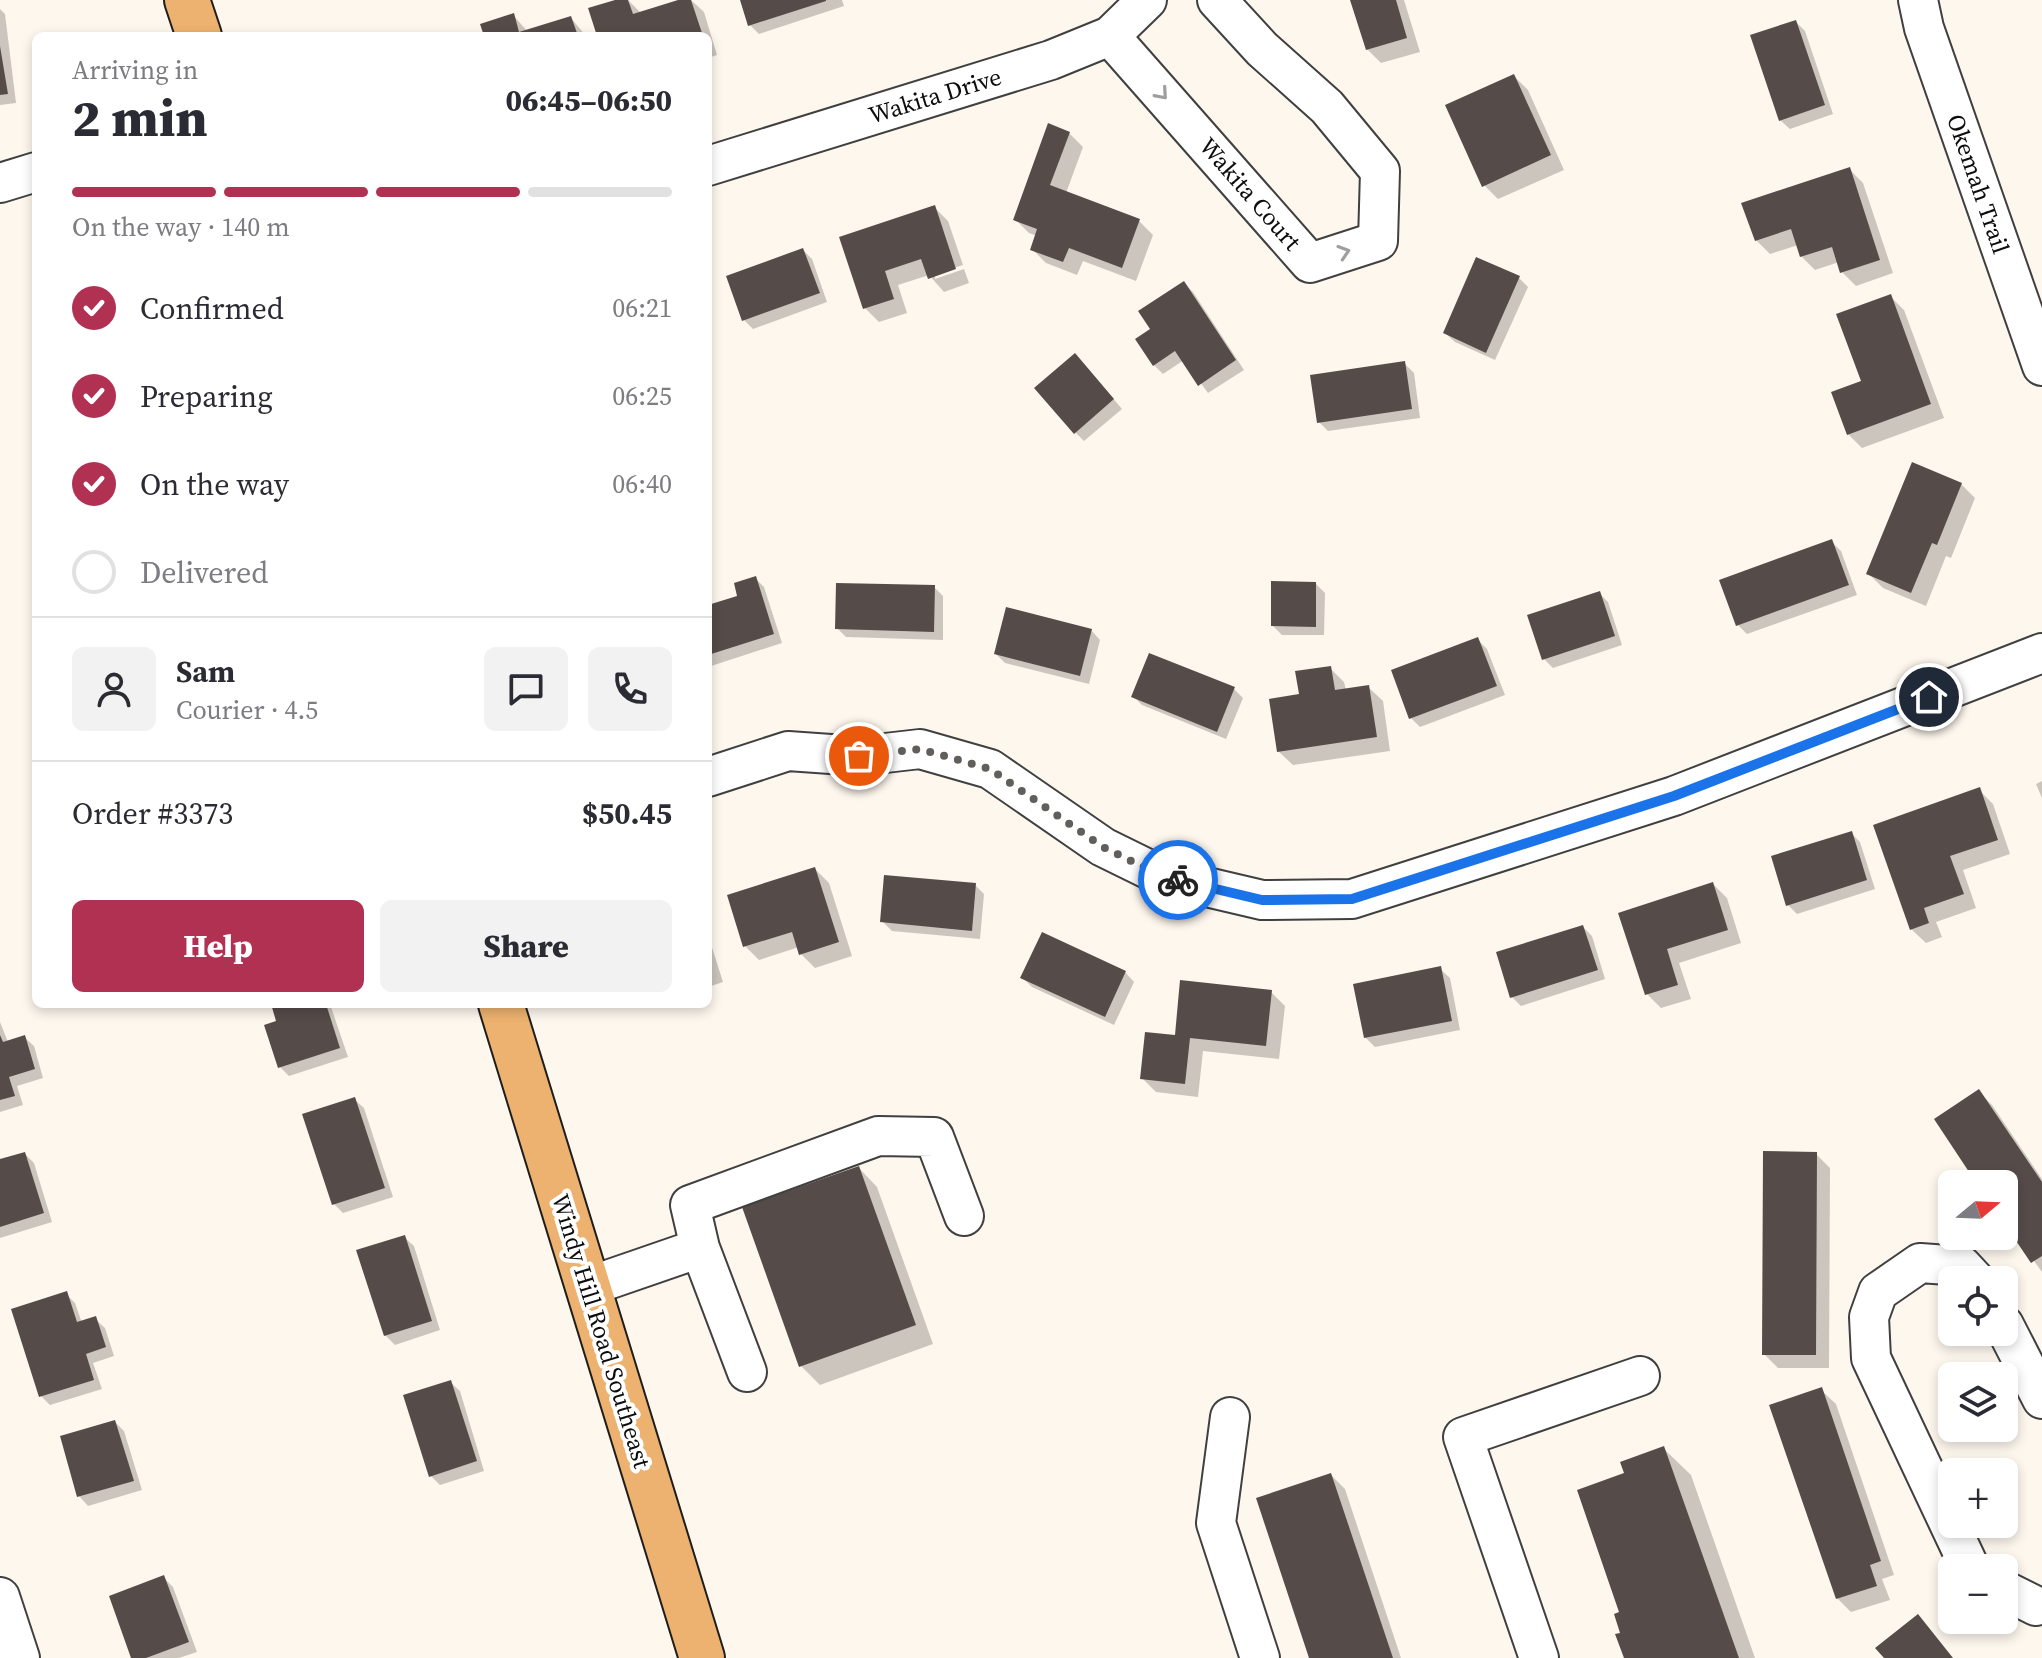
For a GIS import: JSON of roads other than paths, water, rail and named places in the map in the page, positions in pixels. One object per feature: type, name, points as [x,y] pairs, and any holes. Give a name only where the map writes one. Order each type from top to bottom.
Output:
[{"type":"main road","points":[[187,0],[198,32]]},
{"type":"main road","name":"Windy Hill Road Southeast","points":[[502,1008],[702,1658]]},
{"type":"street","name":"Wakita Drive","points":[[712,165],[1051,60],[1110,36],[1147,0]]},
{"type":"street","name":"Wakita Court","points":[[1110,36],[1310,263],[1378,241],[1380,171],[1327,107],[1262,49],[1217,0]]},
{"type":"street","name":"Okemah Trail","points":[[1918,0],[1924,28],[2042,366]]},
{"type":"street","points":[[0,183],[32,173]]},
{"type":"street","points":[[712,776],[788,751],[859,756],[920,749],[990,769],[1103,847],[1164,877],[1262,900],[1352,899],[1674,796],[2042,653]]},
{"type":"street","points":[[747,1372],[700,1248],[690,1205],[878,1136],[934,1137],[964,1216]]},
{"type":"street","points":[[587,1287],[700,1248]]},
{"type":"street","points":[[1962,1266],[1920,1263],[1878,1292],[1869,1317],[1871,1358],[1963,1554]]},
{"type":"street","points":[[2015,1346],[2042,1399]]},
{"type":"street","points":[[1539,1658],[1463,1437],[1640,1376]]},
{"type":"street","points":[[1230,1417],[1216,1523],[1260,1658]]},
{"type":"street","points":[[0,1597],[20,1658]]}]
